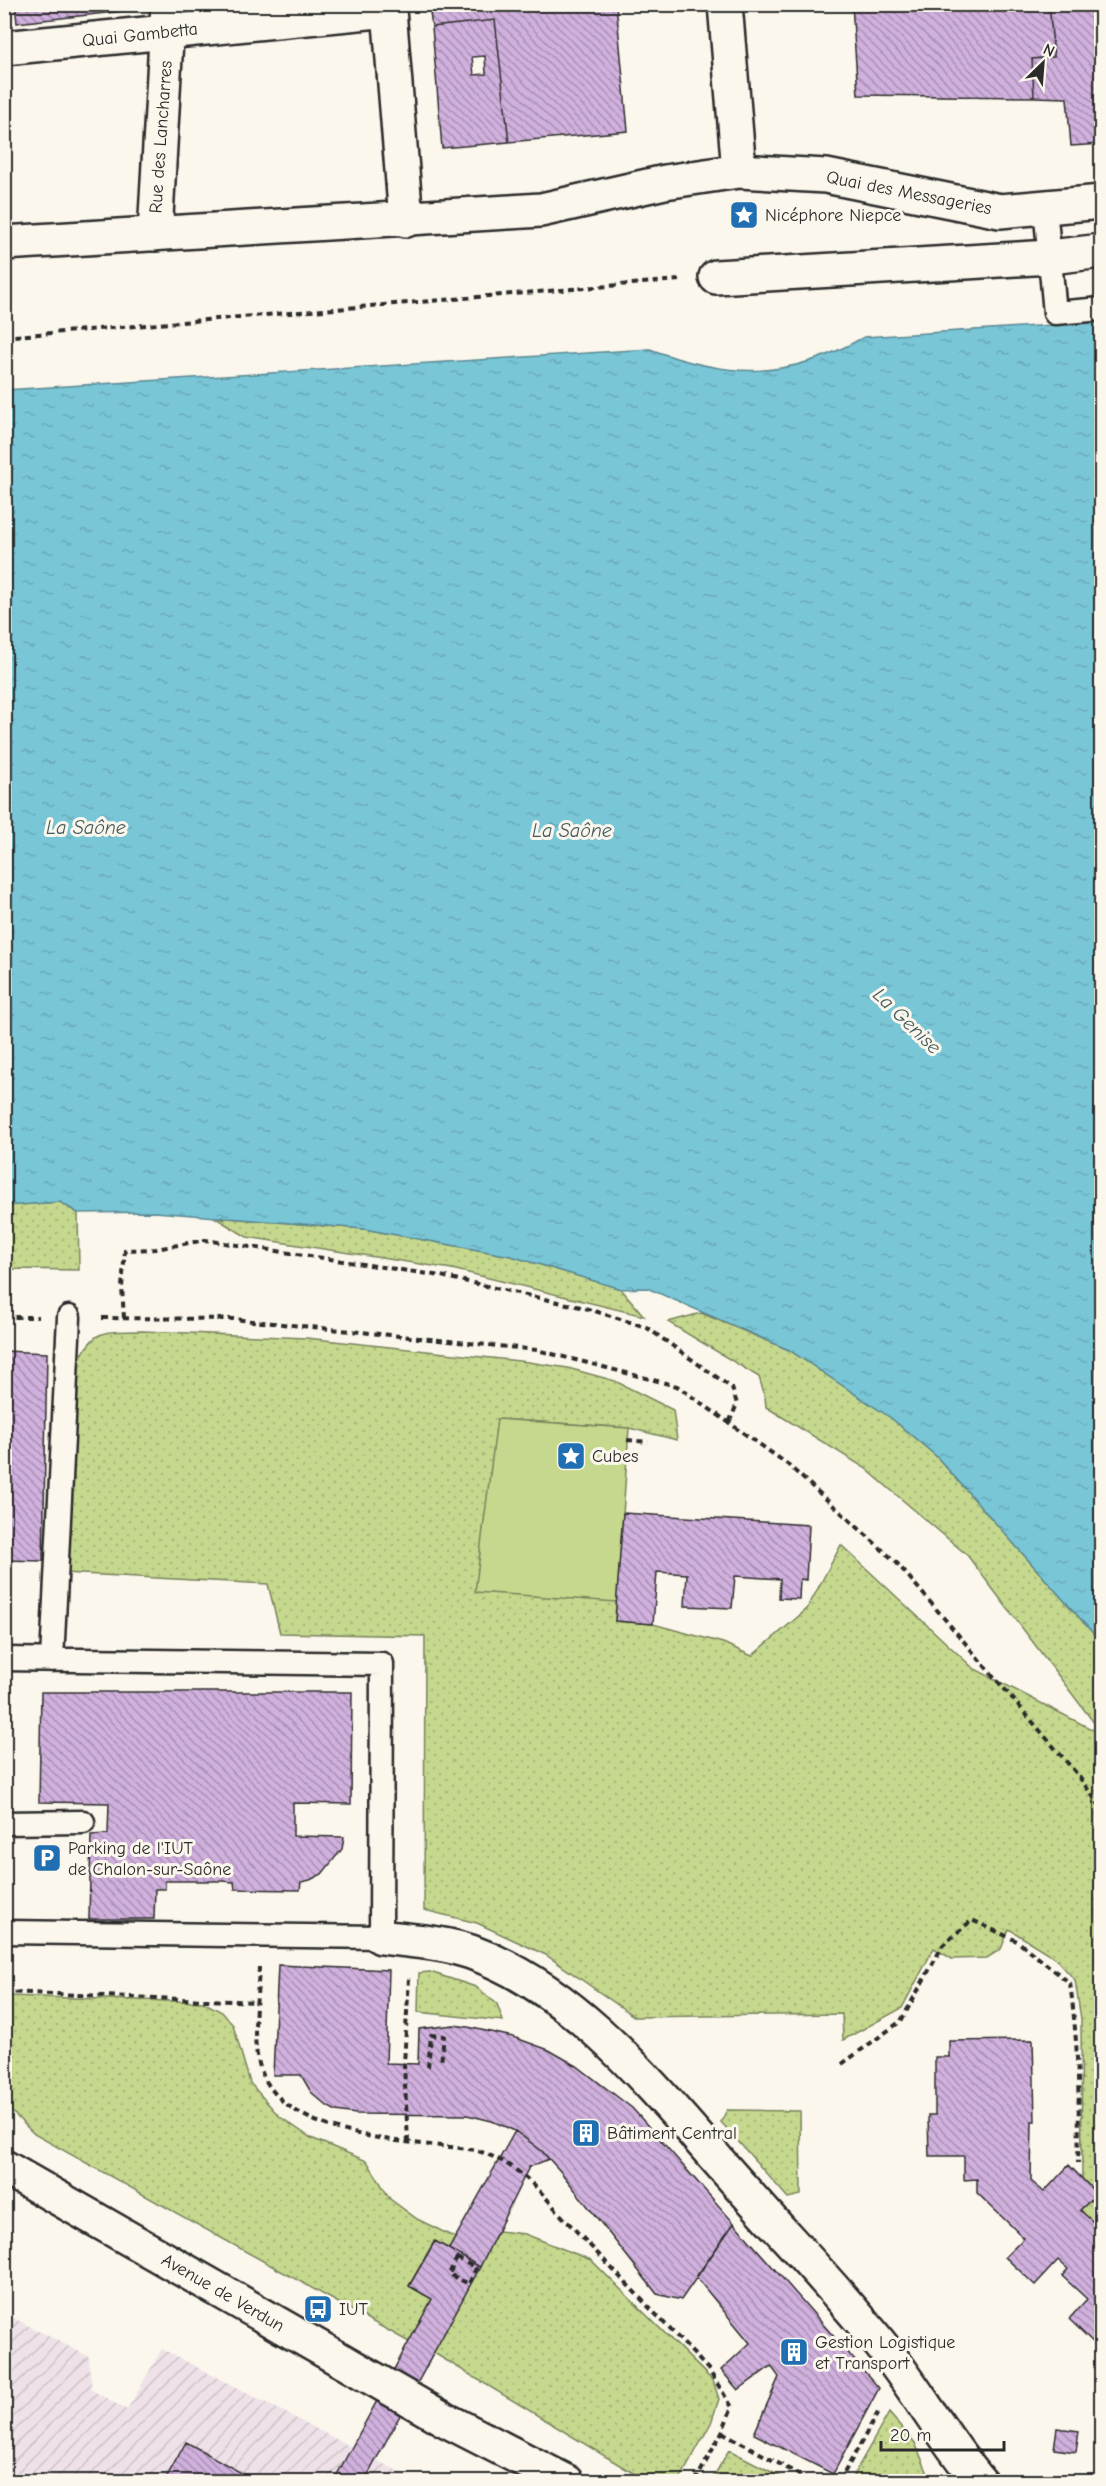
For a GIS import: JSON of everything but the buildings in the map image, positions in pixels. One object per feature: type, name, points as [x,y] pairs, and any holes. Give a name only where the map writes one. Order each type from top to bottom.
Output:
[{"type":"main road","points":[[725,4],[739,171]]},
{"type":"main road","name":"Quai Gambetta","points":[[4,48],[168,18],[388,10],[406,220]]},
{"type":"main road","name":"Rue des Lancharres","points":[[154,234],[168,18]]},
{"type":"main road","name":"Quai des Messageries","points":[[406,220],[541,210],[665,182],[739,171],[826,176],[1000,211],[1101,202]]},
{"type":"main road","points":[[4,243],[406,220]]},
{"type":"main road","points":[[716,277],[1050,257],[1101,251]]},
{"type":"main road","points":[[381,1937],[431,1943],[470,1952],[520,1976],[564,2004],[600,2034],[652,2088],[884,2348],[980,2481]]},
{"type":"main road","name":"Avenue de Verdun","points":[[4,2167],[442,2418],[567,2481]]},
{"type":"main road","name":"Avenue de Verdun","points":[[442,2418],[526,2481]]},
{"type":"lane","points":[[1045,207],[1055,313],[1101,309]]},
{"type":"lane","points":[[52,1660],[69,1317]]},
{"type":"lane","points":[[4,1659],[382,1664],[381,1937],[4,1932]]},
{"type":"lane","points":[[4,1823],[83,1822]]},
{"type":"path","points":[[4,337],[716,277]]},
{"type":"path","points":[[124,1318],[122,1287],[125,1250],[156,1249],[205,1240],[441,1276],[585,1308],[646,1327],[732,1388],[737,1404],[729,1423]]},
{"type":"path","points":[[4,1317],[233,1319],[537,1350],[677,1386],[786,1463],[896,1562],[1077,1774],[1101,1809]]},
{"type":"path","points":[[627,1440],[648,1442]]},
{"type":"path","points":[[842,2064],[901,2021],[943,1946],[972,1920],[1017,1941],[1070,1983],[1076,2027],[1080,2105],[1078,2163]]},
{"type":"path","points":[[260,1934],[256,2038],[260,2067],[268,2083],[282,2100],[298,2112],[323,2125],[353,2134],[475,2150],[492,2155],[512,2166],[536,2186],[708,2369],[732,2407],[722,2432],[695,2481]]},
{"type":"path","points":[[408,2142],[404,2064],[410,1962],[427,1966],[431,1943]]},
{"type":"path","points":[[4,1992],[257,2002]]},
{"type":"path","points":[[428,2067],[431,2035],[444,2036],[441,2063]]},
{"type":"path","points":[[457,2258],[462,2261],[476,2268],[469,2284],[449,2274],[457,2258]]},
{"type":"path","points":[[839,2481],[879,2410],[908,2381]]},
{"type":"path","points":[[722,2432],[812,2481]]},
{"type":"shaded area","points":[[4,2313],[89,2357],[92,2390],[127,2410],[162,2349],[417,2481],[5,2481]]},
{"type":"green space","points":[[60,1202],[78,1213],[79,1270],[5,1269],[5,1206]]},
{"type":"green space","points":[[214,1217],[364,1229],[511,1256],[621,1289],[644,1316],[452,1269],[247,1237]]},
{"type":"green space","points":[[701,1313],[789,1350],[891,1418],[936,1456],[1101,1642],[1101,1732],[967,1555],[865,1468],[766,1407],[759,1377],[668,1322]]},
{"type":"green space","points":[[117,1331],[306,1338],[528,1362],[568,1368],[615,1381],[673,1410],[677,1440],[629,1428],[497,1419],[617,1602],[615,1621],[653,1624],[723,1643],[752,1656],[807,1609],[841,1545],[973,1668],[1101,1734],[1101,2230],[1080,2210],[1097,2194],[1082,2179],[1081,2019],[1075,1980],[1054,1957],[1009,1929],[1001,1949],[987,1958],[952,1959],[934,1948],[902,2008],[843,2040],[842,2014],[635,2017],[546,1955],[477,1923],[424,1910],[425,1636],[280,1633],[268,1584],[64,1573],[76,1366],[89,1344],[101,1334]]},
{"type":"green space","points":[[497,1419],[629,1428],[617,1602],[475,1592]]},
{"type":"green space","points":[[430,1972],[476,1987],[497,2004],[503,2021],[418,2012],[419,1973]]},
{"type":"green space","points":[[5,1996],[203,2002],[222,2012],[233,2025],[250,2083],[279,2116],[311,2138],[367,2161],[390,2199],[417,2219],[456,2238],[449,2249],[434,2241],[409,2286],[455,2312],[498,2231],[525,2234],[591,2260],[713,2381],[719,2399],[711,2423],[679,2481],[646,2481],[434,2353],[409,2342],[34,2134],[5,2105]]},
{"type":"green space","points":[[727,2110],[800,2111],[801,2195],[788,2198],[721,2122]]},
{"type":"green space","points":[[889,2413],[915,2443],[931,2481],[850,2481]]},
{"type":"green space","points":[[729,2450],[789,2481],[711,2481]]},
{"type":"water","points":[[1101,322],[1101,1642],[936,1456],[891,1418],[789,1350],[647,1288],[621,1289],[511,1256],[364,1229],[155,1212],[78,1213],[60,1202],[5,1206],[5,390],[650,349],[706,366],[733,370],[758,370],[784,368],[810,361],[837,351],[864,337]]},
{"type":"place","name":"Nicéphore Niepce","points":[[744,215]]},
{"type":"place","name":"Cubes","points":[[571,1456]]},
{"type":"place","name":"Parking de l'IUT de Chalon-sur-Saône","points":[[47,1858]]},
{"type":"place","name":"Bâtiment Central","points":[[586,2133]]},
{"type":"place","name":"IUT","points":[[318,2309]]},
{"type":"place","name":"Gestion Logistique et Transport","points":[[794,2352]]},
{"type":"water label","name":"La Saône","points":[[86,827]]},
{"type":"water label","name":"La Saône","points":[[572,830]]},
{"type":"water label","name":"La Genise","points":[[907,1021]]}]
